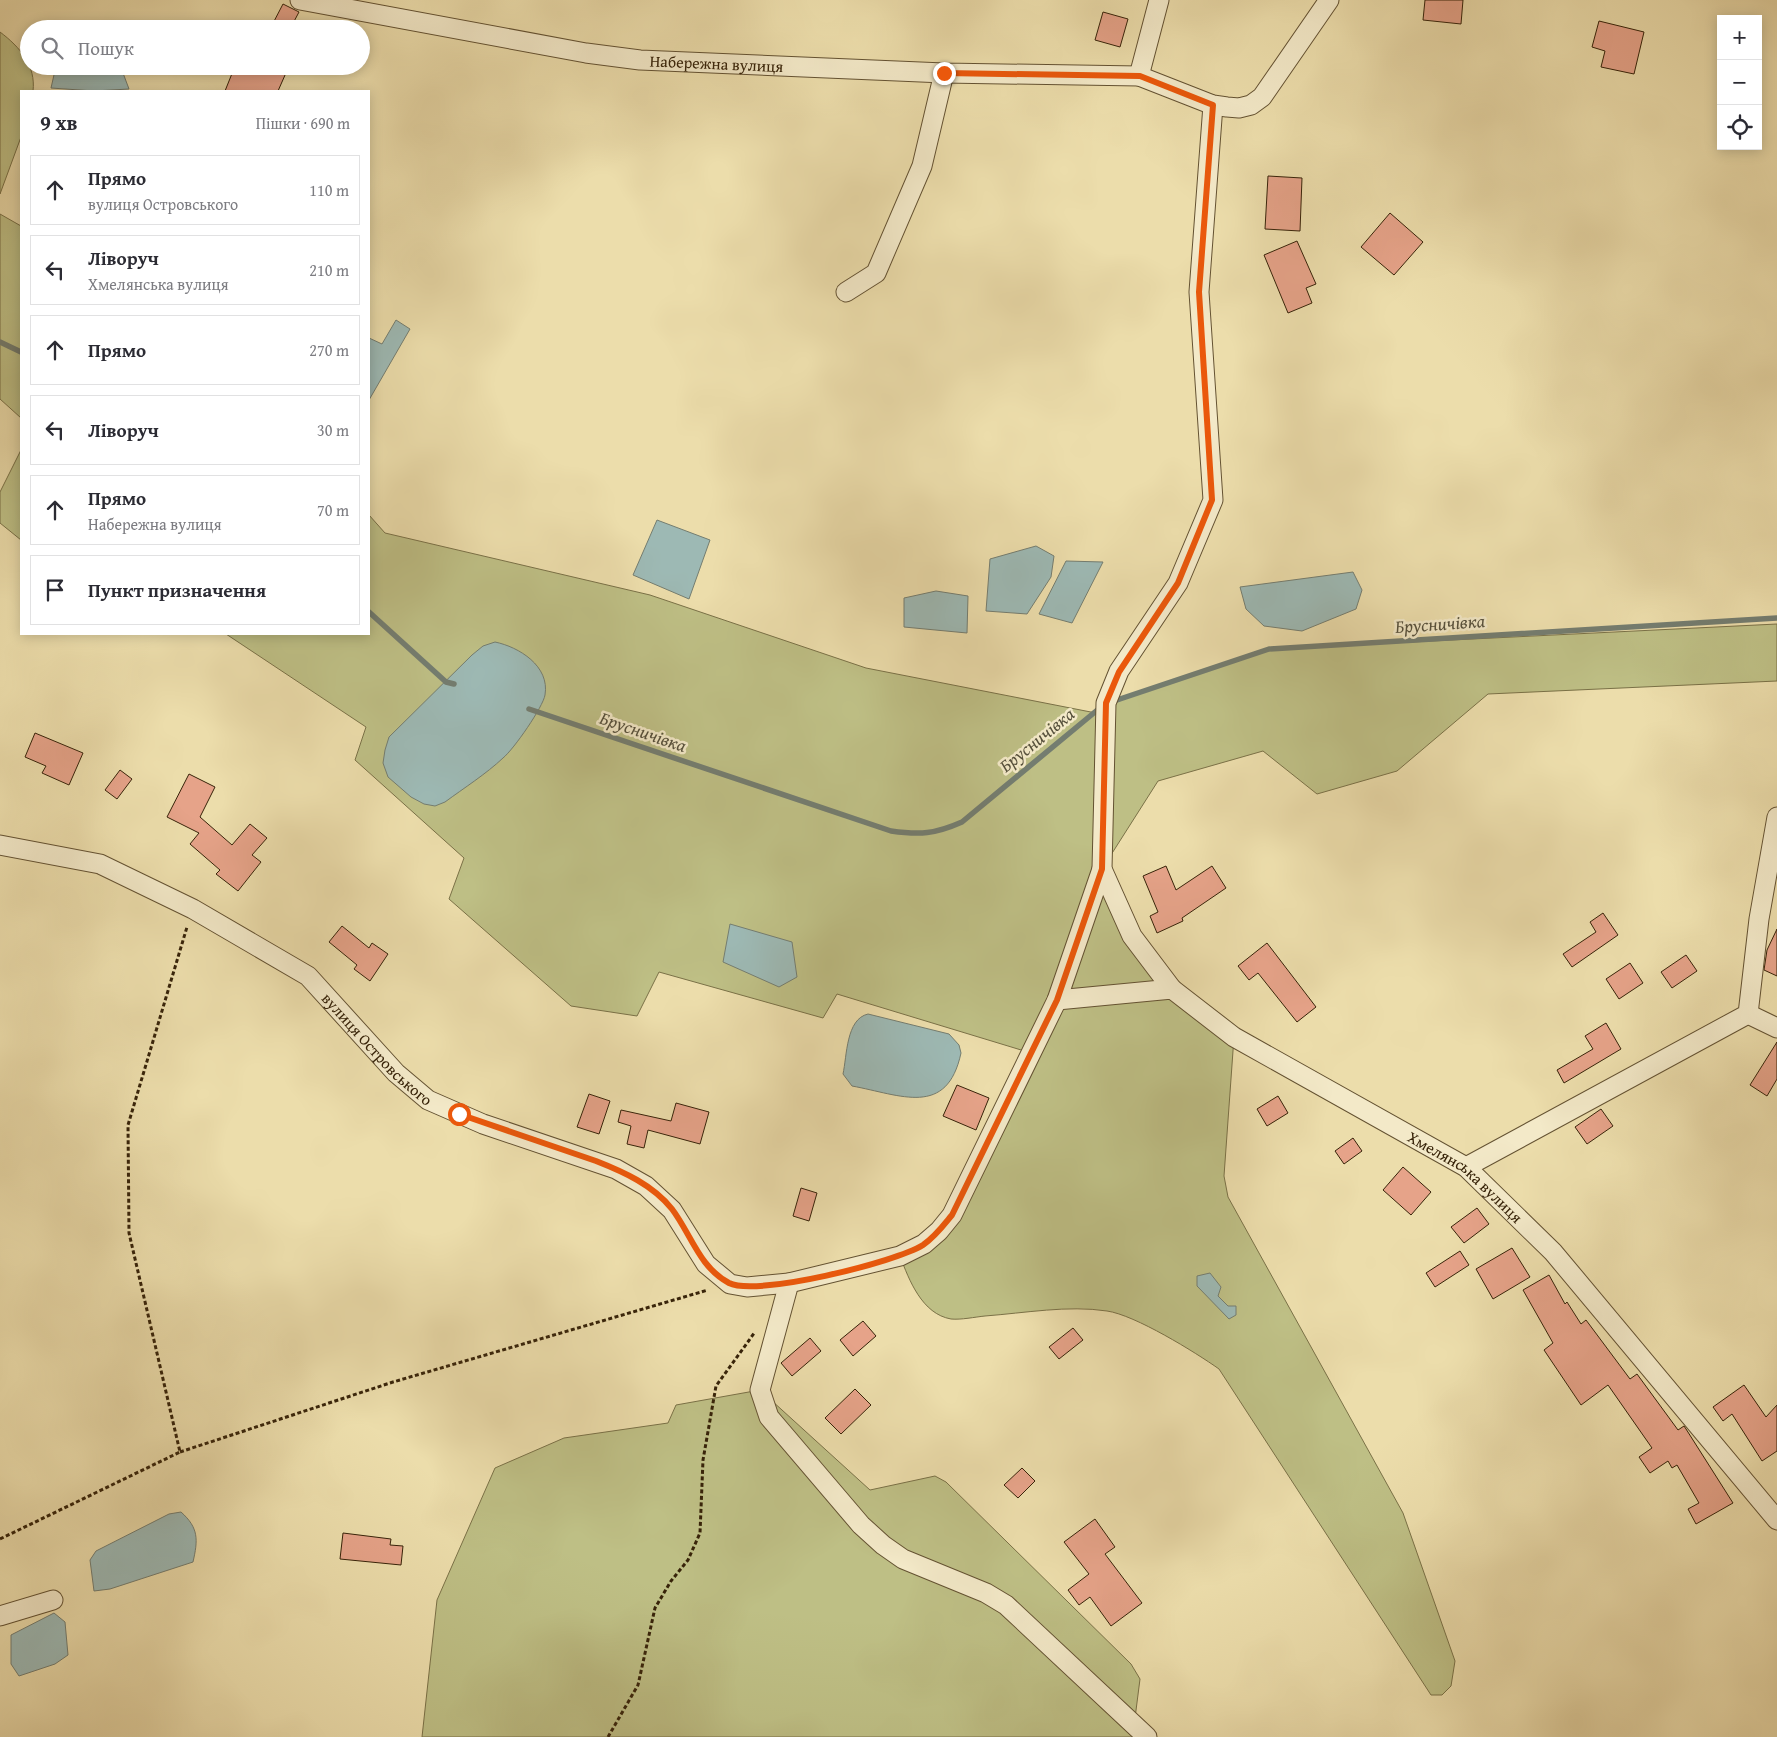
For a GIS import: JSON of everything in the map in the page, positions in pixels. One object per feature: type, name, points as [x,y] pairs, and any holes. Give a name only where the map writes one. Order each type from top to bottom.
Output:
[{"type":"street","name":"Набережна вулиця","points":[[300,0],[586,53],[640,60],[944,73],[1140,76]]},
{"type":"street","points":[[1159,0],[1140,76],[1213,105],[1239,108],[1251,105],[1262,97],[1329,0]]},
{"type":"street","points":[[846,292],[876,274],[922,166],[944,73]]},
{"type":"street","points":[[730,1284],[747,1287],[789,1283],[900,1256],[924,1244],[940,1231],[952,1215],[1057,1000],[1102,869],[1106,703],[1119,672],[1178,583],[1212,500],[1199,292],[1213,105]]},
{"type":"street","points":[[1748,1014],[1760,910],[1777,817]]},
{"type":"street","name":"вулиця Островського","points":[[0,845],[100,864],[193,909],[308,976],[396,1073],[428,1100],[483,1124],[596,1161],[616,1169],[646,1186],[672,1210],[706,1264],[730,1284]]},
{"type":"street","name":"Хмелянська вулиця","points":[[1102,869],[1132,936],[1172,989],[1234,1037],[1466,1167],[1553,1252],[1777,1520]]},
{"type":"street","points":[[1057,1000],[1172,989]]},
{"type":"street","points":[[1748,1014],[1777,1028]]},
{"type":"street","points":[[1466,1167],[1748,1014]]},
{"type":"street","points":[[789,1283],[760,1390],[770,1417],[861,1525],[883,1545],[902,1559],[986,1593],[1006,1605],[1147,1737]]},
{"type":"street","points":[[0,1616],[52,1600]]},
{"type":"path","points":[[180,1452],[129,1233],[128,1125],[193,909]]},
{"type":"path","points":[[0,1539],[180,1452],[393,1382],[730,1284]]},
{"type":"path","points":[[608,1737],[638,1685],[655,1608],[671,1581],[688,1560],[700,1533],[703,1460],[716,1386],[756,1330]]},
{"type":"green space","points":[[0,32],[20,51],[20,75],[32,75],[33,90],[20,90],[20,140],[0,194]]},
{"type":"green space","points":[[0,214],[20,225],[20,417],[0,399]]},
{"type":"green space","points":[[20,452],[20,539],[0,523],[0,492]]},
{"type":"green space","points":[[370,516],[385,533],[650,595],[866,668],[1101,714],[1106,703],[1269,649],[1777,624],[1777,681],[1488,694],[1397,771],[1317,794],[1263,751],[1158,781],[1102,869],[1160,975],[1234,1037],[1224,1176],[1228,1197],[1403,1513],[1455,1661],[1451,1686],[1442,1695],[1431,1695],[1219,1369],[1180,1344],[1133,1319],[1107,1311],[1062,1309],[951,1319],[941,1316],[932,1310],[918,1295],[900,1256],[939,1231],[1031,1053],[837,994],[823,1018],[659,972],[637,1016],[571,1006],[449,899],[464,858],[355,760],[366,727],[228,635],[370,635]]},
{"type":"green space","points":[[760,1390],[870,1490],[935,1476],[946,1482],[1131,1664],[1140,1679],[1134,1726],[1147,1737],[422,1737],[437,1600],[495,1468],[564,1438],[668,1423],[676,1405]]},
{"type":"water","points":[[54,75],[124,75],[129,89],[80,90],[51,88]]},
{"type":"water","points":[[396,320],[410,329],[370,398],[370,338],[382,344]]},
{"type":"water","points":[[657,520],[710,540],[689,599],[633,575]]},
{"type":"water","points":[[1036,546],[1054,556],[1051,577],[1027,614],[986,611],[990,559]]},
{"type":"water","points":[[1066,561],[1103,562],[1072,623],[1039,614]]},
{"type":"water","points":[[1353,572],[1362,590],[1356,609],[1302,631],[1264,626],[1246,609],[1240,587]]},
{"type":"water","points":[[936,591],[968,596],[967,633],[904,627],[904,598]]},
{"type":"water","points":[[495,642],[523,653],[538,667],[543,675],[545,685],[543,701],[521,737],[496,764],[445,802],[435,806],[424,804],[411,797],[388,777],[383,763],[389,737],[472,655],[483,646]]},
{"type":"water","points":[[730,924],[792,942],[797,977],[779,987],[723,962]]},
{"type":"water","points":[[868,1014],[949,1034],[959,1045],[961,1053],[954,1073],[945,1087],[933,1094],[920,1097],[904,1097],[852,1086],[843,1074],[851,1030],[861,1017]]},
{"type":"water","points":[[1210,1273],[1221,1287],[1218,1296],[1228,1306],[1236,1306],[1236,1315],[1229,1319],[1197,1286],[1197,1276]]},
{"type":"water","points":[[181,1512],[191,1523],[196,1535],[193,1562],[110,1589],[94,1591],[90,1560],[96,1551],[169,1514]]},
{"type":"water","points":[[54,1613],[65,1622],[68,1655],[55,1664],[19,1676],[11,1664],[11,1635]]},
{"type":"building","points":[[1425,0],[1463,0],[1461,24],[1423,20]]},
{"type":"building","points":[[283,4],[299,12],[295,20],[275,20]]},
{"type":"building","points":[[1103,12],[1128,19],[1120,47],[1095,40]]},
{"type":"building","points":[[1599,21],[1644,32],[1634,74],[1601,67],[1605,51],[1592,47]]},
{"type":"building","points":[[231,75],[285,75],[278,90],[225,90]]},
{"type":"building","points":[[1268,176],[1302,178],[1300,231],[1265,229]]},
{"type":"building","points":[[1390,213],[1423,242],[1394,275],[1361,247]]},
{"type":"building","points":[[1297,241],[1316,284],[1306,288],[1312,303],[1288,313],[1264,255]]},
{"type":"building","points":[[35,733],[83,753],[69,785],[42,773],[46,766],[25,757]]},
{"type":"building","points":[[120,770],[132,779],[117,799],[105,790]]},
{"type":"building","points":[[189,774],[215,787],[200,817],[232,845],[250,824],[267,838],[252,855],[261,862],[238,891],[216,874],[220,870],[190,844],[199,833],[167,817]]},
{"type":"building","points":[[1166,866],[1176,890],[1212,866],[1226,888],[1182,918],[1183,921],[1157,933],[1150,916],[1158,912],[1143,876]]},
{"type":"building","points":[[1603,913],[1618,935],[1572,967],[1563,954],[1596,932],[1590,922]]},
{"type":"building","points":[[342,926],[369,948],[372,943],[388,954],[370,981],[354,969],[357,965],[329,942]]},
{"type":"building","points":[[1777,929],[1777,976],[1764,970],[1767,950]]},
{"type":"building","points":[[1267,943],[1316,1007],[1297,1022],[1258,973],[1249,980],[1238,966]]},
{"type":"building","points":[[1686,955],[1697,971],[1672,988],[1661,972]]},
{"type":"building","points":[[1630,963],[1643,983],[1619,999],[1606,979]]},
{"type":"building","points":[[1606,1023],[1621,1049],[1564,1083],[1557,1070],[1593,1049],[1585,1036]]},
{"type":"building","points":[[1777,1042],[1777,1079],[1767,1096],[1750,1085]]},
{"type":"building","points":[[957,1085],[989,1098],[976,1130],[943,1116]]},
{"type":"building","points":[[589,1094],[610,1101],[599,1134],[577,1127]]},
{"type":"building","points":[[1278,1096],[1288,1113],[1267,1126],[1257,1109]]},
{"type":"building","points":[[676,1103],[709,1112],[700,1144],[648,1130],[644,1148],[627,1144],[631,1126],[618,1122],[621,1110],[671,1121]]},
{"type":"building","points":[[1601,1109],[1613,1126],[1587,1144],[1575,1127]]},
{"type":"building","points":[[1353,1138],[1362,1151],[1344,1164],[1335,1151]]},
{"type":"building","points":[[1403,1167],[1431,1192],[1411,1215],[1383,1190]]},
{"type":"building","points":[[801,1188],[817,1193],[809,1221],[793,1216]]},
{"type":"building","points":[[1477,1208],[1489,1224],[1464,1243],[1451,1227]]},
{"type":"building","points":[[1512,1248],[1530,1277],[1493,1299],[1476,1269]]},
{"type":"building","points":[[1460,1251],[1469,1265],[1435,1287],[1426,1273]]},
{"type":"building","points":[[1549,1275],[1565,1304],[1567,1302],[1581,1324],[1586,1320],[1630,1379],[1637,1374],[1678,1430],[1684,1426],[1733,1503],[1696,1524],[1688,1509],[1699,1503],[1677,1465],[1672,1468],[1668,1461],[1650,1473],[1639,1457],[1652,1448],[1608,1385],[1581,1405],[1544,1350],[1553,1343],[1523,1290]]},
{"type":"building","points":[[863,1321],[876,1336],[853,1356],[840,1340]]},
{"type":"building","points":[[1073,1328],[1083,1340],[1059,1359],[1049,1347]]},
{"type":"building","points":[[810,1338],[821,1351],[792,1376],[781,1363]]},
{"type":"building","points":[[1744,1385],[1766,1417],[1777,1405],[1777,1451],[1762,1461],[1732,1414],[1723,1421],[1713,1407]]},
{"type":"building","points":[[855,1389],[871,1405],[841,1434],[825,1418]]},
{"type":"building","points":[[1022,1468],[1035,1481],[1018,1498],[1004,1485]]},
{"type":"building","points":[[1095,1519],[1115,1547],[1105,1554],[1142,1603],[1111,1626],[1090,1597],[1079,1605],[1068,1590],[1089,1574],[1064,1542]]},
{"type":"building","points":[[343,1533],[391,1539],[390,1545],[403,1546],[401,1565],[340,1559]]},
{"type":"waterway","name":"Брусничівка","points":[[0,342],[20,352]]},
{"type":"waterway","name":"Брусничівка","points":[[370,613],[446,682],[454,684]]},
{"type":"waterway","name":"Брусничівка","points":[[1111,702],[1269,649],[1777,618]]},
{"type":"waterway","name":"Брусничівка","points":[[529,709],[891,831],[927,833],[962,822],[1101,707]]},
{"type":"route","points":[[459,1114],[483,1124],[596,1161],[634,1178],[659,1196],[672,1210],[698,1254],[716,1274],[730,1284],[747,1287],[789,1283],[900,1256],[924,1244],[940,1231],[952,1215],[1057,1000],[1102,869],[1106,703],[1119,672],[1178,583],[1212,500],[1199,292],[1213,105],[1140,76],[944,73]]}]
